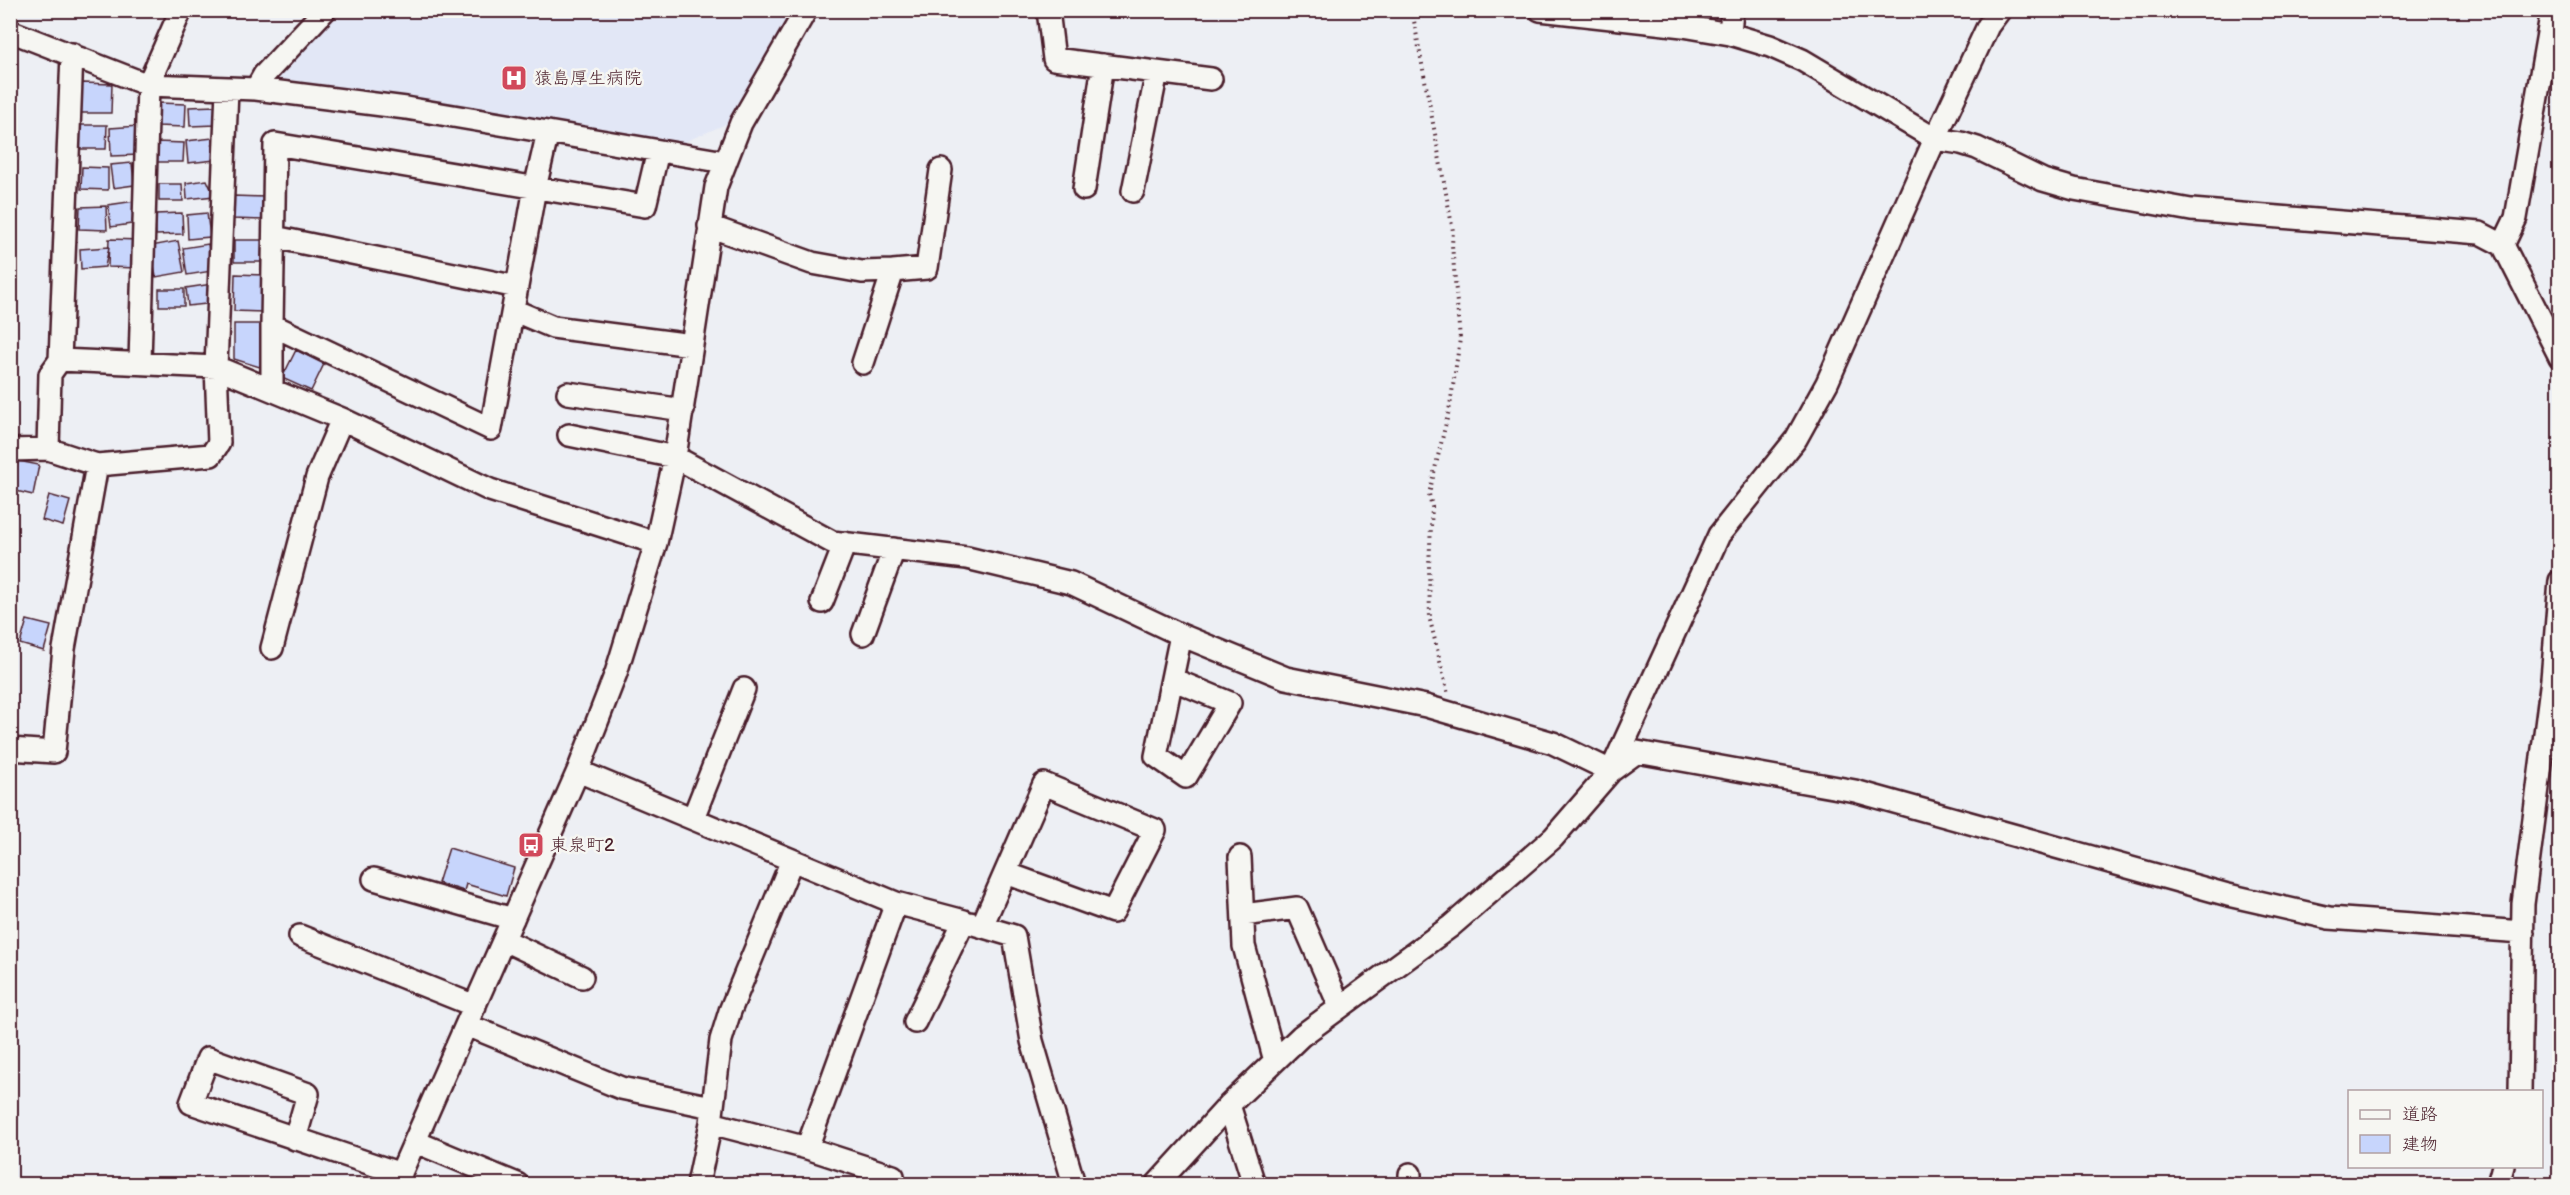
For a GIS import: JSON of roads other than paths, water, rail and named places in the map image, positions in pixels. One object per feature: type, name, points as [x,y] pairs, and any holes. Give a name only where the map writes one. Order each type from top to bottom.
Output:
[{"type":"street","points":[[140,362],[148,85],[181,10]]},
{"type":"street","points":[[256,89],[264,75],[325,10]]},
{"type":"street","points":[[295,1139],[308,1094],[208,1058],[191,1103],[295,1139],[399,1179],[578,771],[616,674],[657,543],[675,457],[716,187],[741,123],[806,10]]},
{"type":"street","points":[[1048,10],[1054,59],[1211,79]]},
{"type":"street","points":[[1540,10],[1730,33],[1770,46],[1802,60],[1935,139],[1977,148],[2043,180],[2074,189],[2192,210],[2480,233],[2503,245],[2559,357]]},
{"type":"street","points":[[1730,33],[1732,10]]},
{"type":"street","points":[[1611,771],[1719,535],[1796,439],[1827,383],[1935,139],[1988,26],[2000,10]]},
{"type":"street","points":[[2503,245],[2516,219],[2552,10]]},
{"type":"street","points":[[10,31],[148,85],[256,89],[406,108],[725,162]]},
{"type":"street","points":[[48,449],[50,374],[60,360],[72,54]]},
{"type":"street","points":[[1084,189],[1103,65]]},
{"type":"street","points":[[1133,191],[1157,72]]},
{"type":"street","points":[[10,450],[48,449],[97,465],[211,455],[219,443],[216,366],[228,89]]},
{"type":"street","points":[[272,325],[491,429],[535,188],[548,132]]},
{"type":"street","points":[[272,390],[275,144],[645,206],[658,150]]},
{"type":"street","points":[[709,226],[812,263],[862,272],[927,267],[940,170]]},
{"type":"street","points":[[274,237],[518,287]]},
{"type":"street","points":[[862,363],[893,271]]},
{"type":"street","points":[[513,310],[553,327],[692,345]]},
{"type":"street","points":[[60,360],[216,366],[342,419],[490,490],[657,543]]},
{"type":"street","points":[[568,393],[683,410]]},
{"type":"street","points":[[272,648],[317,477],[342,419]]},
{"type":"street","points":[[570,435],[675,457],[832,542],[967,558],[1071,583],[1181,634],[1286,678],[1426,706],[1553,743],[1611,771]]},
{"type":"street","points":[[10,749],[54,752],[64,649],[97,465]]},
{"type":"street","points":[[822,602],[845,543]]},
{"type":"street","points":[[863,634],[894,549]]},
{"type":"street","points":[[2520,1090],[2523,904],[2552,679],[2559,581]]},
{"type":"street","points":[[1172,679],[1230,703],[1186,777],[1156,756],[1181,634]]},
{"type":"street","points":[[693,818],[744,689]]},
{"type":"street","points":[[1157,1185],[1229,1106],[1300,1036],[1451,926],[1553,838],[1611,771],[1637,752],[1855,791],[2228,895],[2329,918],[2523,932]]},
{"type":"street","points":[[578,771],[896,903],[1014,936],[1032,1041],[1074,1185]]},
{"type":"street","points":[[915,1022],[1005,873],[1044,784],[1155,830],[1113,912],[1005,873]]},
{"type":"street","points":[[1240,857],[1244,946],[1275,1061]]},
{"type":"street","points":[[698,1185],[722,1040],[730,1011],[792,860]]},
{"type":"street","points":[[374,879],[513,919]]},
{"type":"street","points":[[807,1148],[896,903]]},
{"type":"street","points":[[1243,915],[1297,908],[1340,1007]]},
{"type":"street","points":[[300,936],[621,1088],[711,1115],[893,1176]]},
{"type":"street","points":[[504,940],[582,977]]},
{"type":"street","points":[[1229,1106],[1254,1185]]},
{"type":"street","points":[[416,1142],[516,1185]]},
{"type":"street","points":[[2498,1185],[2504,1168]]},
{"type":"place","name":"猿島厚生病院","points":[[514,78]]},
{"type":"place","name":"東泉町2","points":[[531,845]]}]
